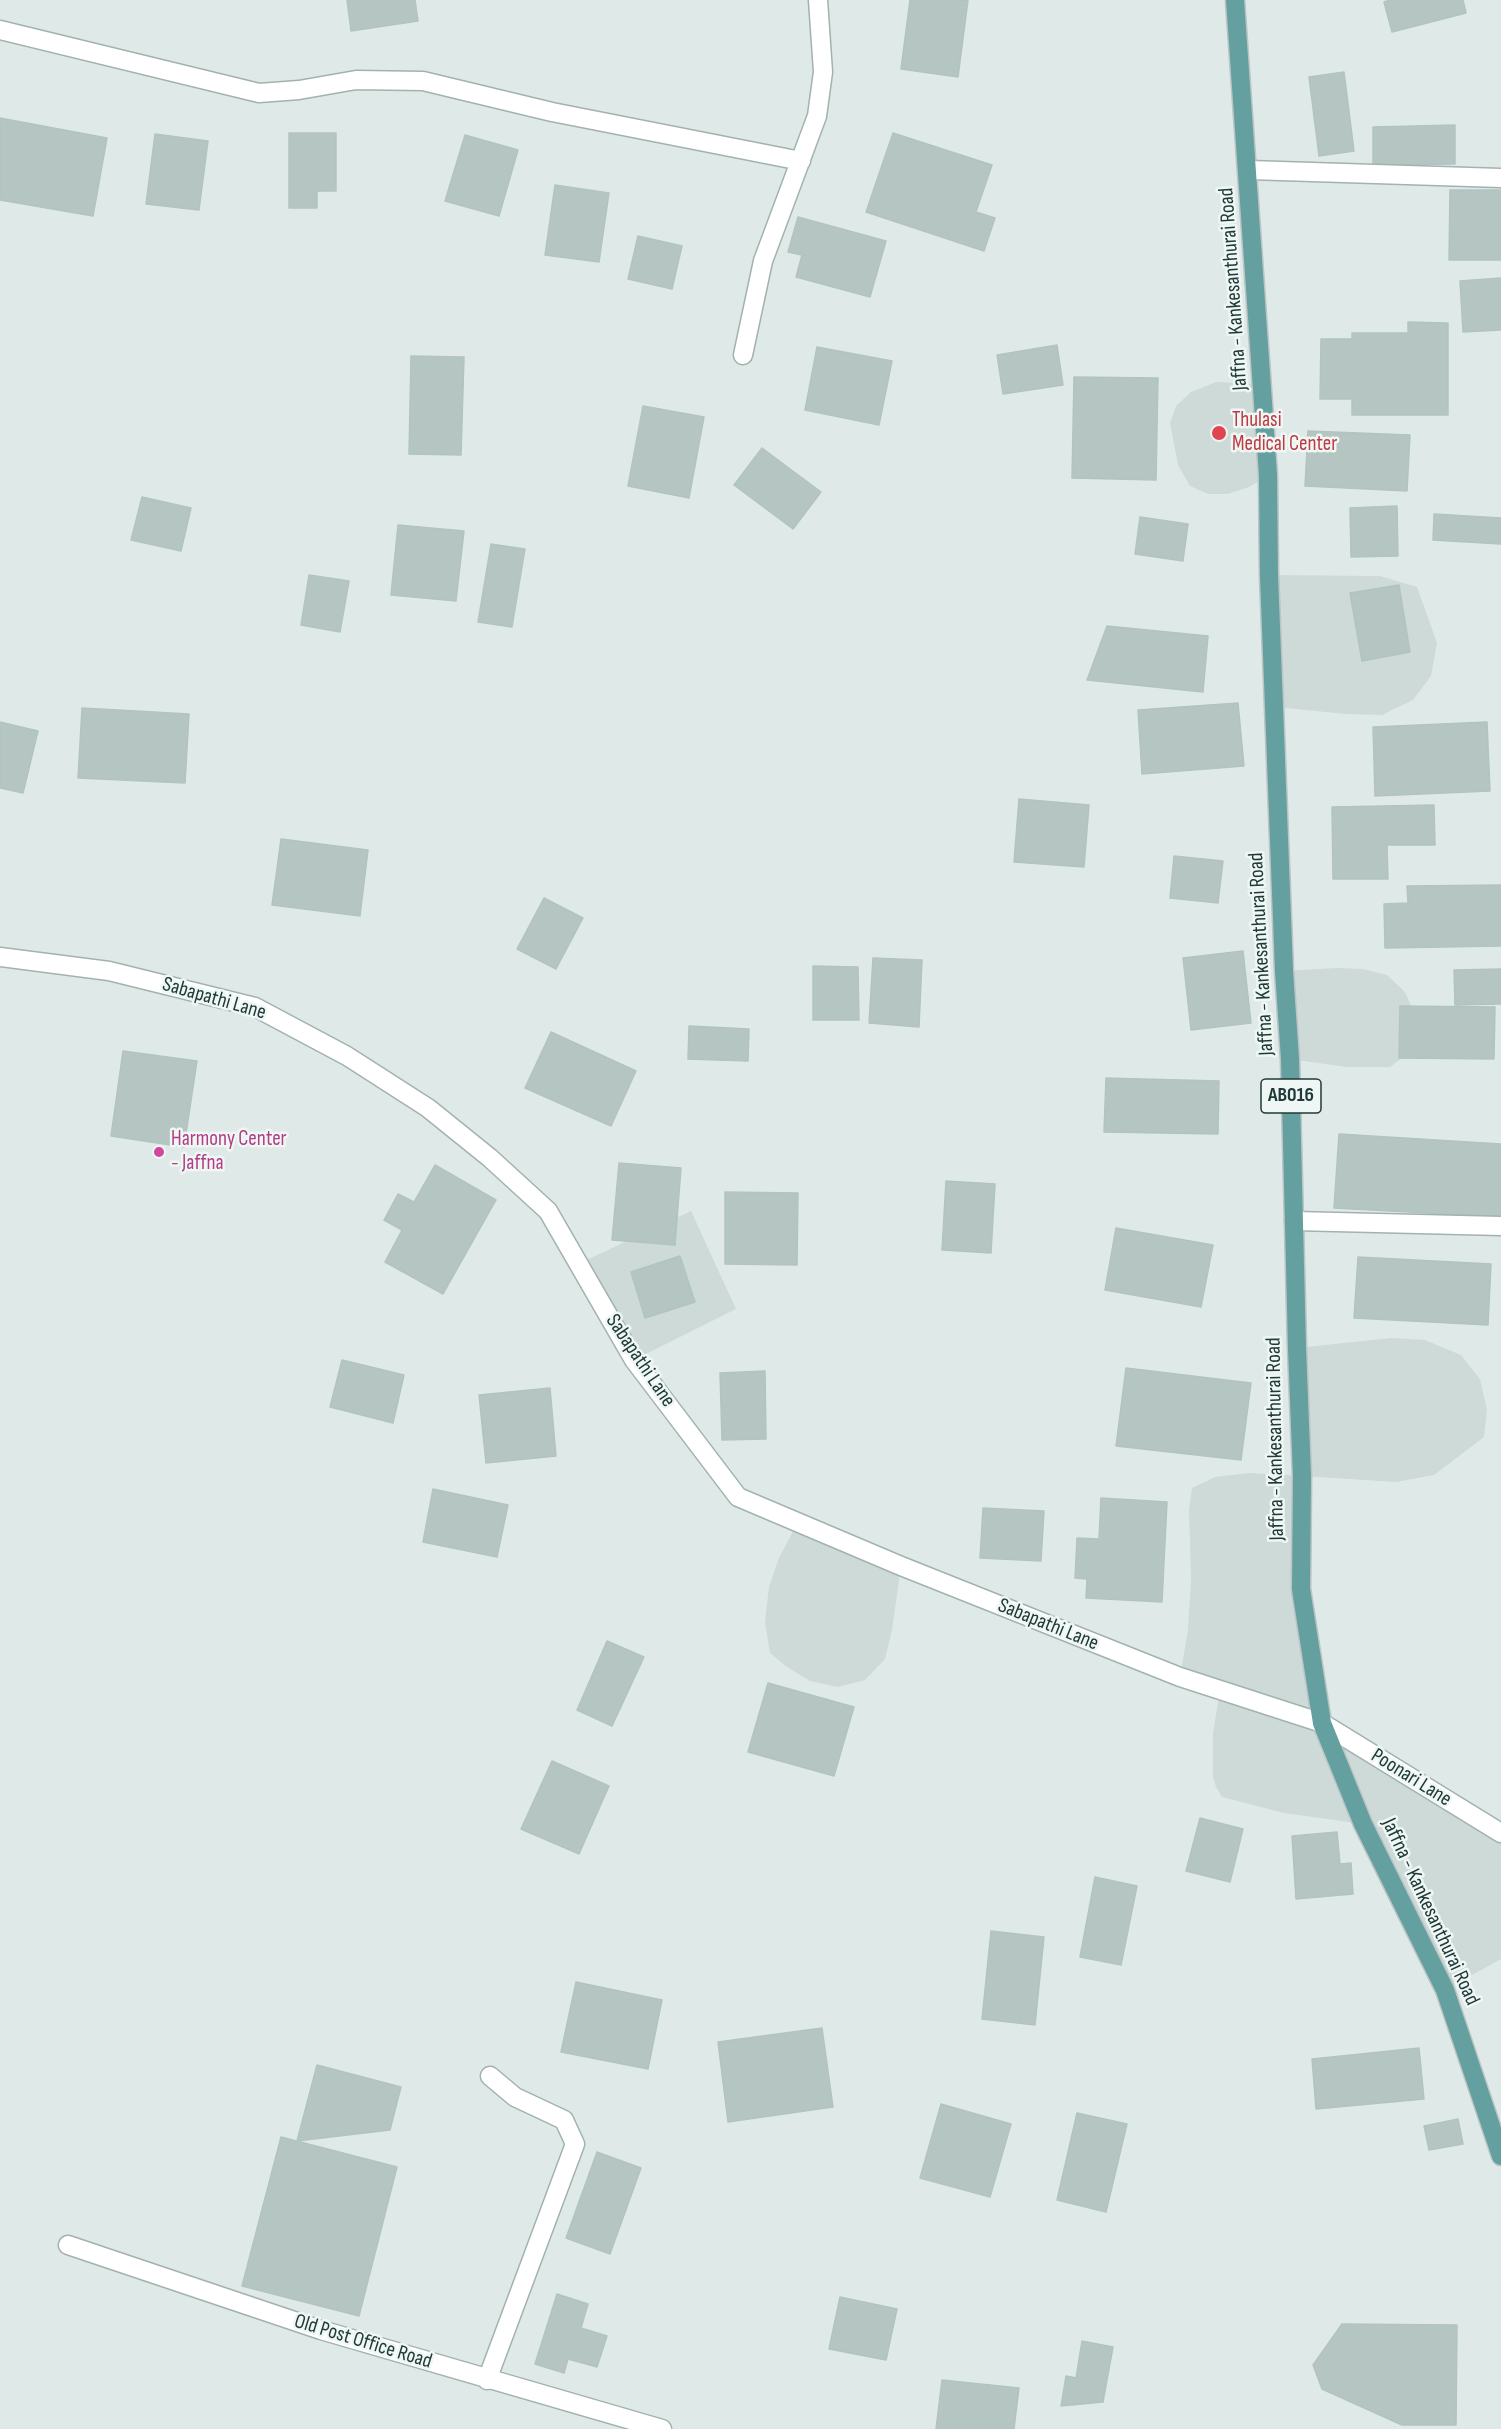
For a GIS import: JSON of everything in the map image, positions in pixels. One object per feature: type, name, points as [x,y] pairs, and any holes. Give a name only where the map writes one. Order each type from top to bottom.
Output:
[{"type":"main road","name":"Jaffna - Kankesanthurai Road","points":[[1235,0],[1249,170],[1268,475],[1269,575],[1284,971],[1290,1059],[1302,1476],[1301,1589],[1322,1723],[1363,1824],[1445,1990],[1501,2156]]},
{"type":"street","points":[[743,355],[763,261],[817,116],[823,72],[819,0]]},
{"type":"street","points":[[0,30],[259,93],[299,90],[357,80],[423,81],[552,112],[801,161]]},
{"type":"street","points":[[1249,170],[1501,178]]},
{"type":"street","name":"Sabapathi Lane","points":[[0,957],[109,971],[255,1007],[347,1056],[428,1108],[490,1158],[548,1211],[634,1360],[738,1497],[911,1570],[1180,1677],[1322,1723]]},
{"type":"street","points":[[1294,1221],[1501,1226]]},
{"type":"street","name":"Poonari Lane","points":[[1322,1723],[1501,1833]]},
{"type":"street","points":[[488,2380],[575,2144],[564,2120],[515,2097],[490,2076]]},
{"type":"street","name":"Old Post Office Road","points":[[68,2245],[321,2330],[662,2429]]},
{"type":"shaded area","name":"Thulasi Medical Center","points":[[1216,382],[1262,384],[1268,475],[1249,487],[1228,494],[1208,494],[1190,486],[1178,465],[1170,423],[1176,406],[1191,392]]},
{"type":"shaded area","points":[[1269,575],[1380,576],[1417,587],[1437,643],[1431,676],[1413,700],[1382,715],[1275,707]]},
{"type":"shaded area","points":[[1363,969],[1387,975],[1405,992],[1411,1005],[1413,1018],[1410,1042],[1402,1058],[1390,1067],[1347,1067],[1290,1059],[1284,971]]},
{"type":"shaded area","points":[[691,1211],[736,1309],[634,1360],[578,1264]]},
{"type":"shaded area","points":[[1391,1338],[1425,1340],[1461,1355],[1480,1379],[1487,1410],[1484,1437],[1434,1475],[1396,1482],[1302,1476],[1297,1348]]},
{"type":"shaded area","points":[[1249,1473],[1302,1476],[1301,1589],[1322,1723],[1501,1833],[1501,1959],[1445,1990],[1363,1824],[1284,1813],[1222,1797],[1213,1776],[1213,1733],[1220,1690],[1180,1677],[1188,1630],[1191,1579],[1189,1509],[1192,1488],[1215,1477]]},
{"type":"shaded area","points":[[798,1522],[901,1566],[892,1630],[885,1659],[865,1680],[838,1687],[810,1681],[770,1653],[765,1622],[769,1587],[779,1558]]},
{"type":"building","points":[[347,0],[415,0],[418,21],[351,31]]},
{"type":"building","points":[[910,0],[968,0],[958,77],[901,69]]},
{"type":"building","points":[[1390,0],[1463,0],[1466,13],[1392,32],[1384,2]]},
{"type":"building","points":[[1344,72],[1354,151],[1319,156],[1309,77]]},
{"type":"building","points":[[0,118],[107,138],[93,216],[0,200]]},
{"type":"building","points":[[1455,125],[1455,164],[1373,165],[1373,127]]},
{"type":"building","points":[[289,133],[336,133],[336,191],[317,191],[317,208],[289,208]]},
{"type":"building","points":[[893,133],[992,165],[976,212],[995,218],[984,251],[866,212]]},
{"type":"building","points":[[155,134],[208,141],[199,210],[146,204]]},
{"type":"building","points":[[465,135],[518,150],[499,216],[445,201]]},
{"type":"building","points":[[555,185],[609,193],[599,262],[545,255]]},
{"type":"building","points":[[1450,190],[1501,190],[1501,260],[1449,260]]},
{"type":"building","points":[[798,217],[886,241],[870,297],[796,277],[802,255],[788,252]]},
{"type":"building","points":[[638,236],[682,246],[672,289],[628,279]]},
{"type":"building","points":[[1501,278],[1501,330],[1463,332],[1460,281]]},
{"type":"building","points":[[1408,322],[1448,323],[1448,415],[1352,415],[1352,399],[1320,399],[1321,339],[1352,339],[1352,333],[1408,333]]},
{"type":"building","points":[[1057,345],[1063,385],[1003,394],[997,355]]},
{"type":"building","points":[[817,347],[892,361],[879,425],[805,410]]},
{"type":"building","points":[[411,356],[464,357],[461,455],[409,454]]},
{"type":"building","points":[[1074,377],[1158,378],[1156,480],[1072,478]]},
{"type":"building","points":[[643,406],[704,417],[689,498],[628,486]]},
{"type":"building","points":[[1308,431],[1410,435],[1407,491],[1305,486]]},
{"type":"building","points":[[762,448],[821,492],[793,529],[734,485]]},
{"type":"building","points":[[142,497],[191,508],[181,551],[131,540]]},
{"type":"building","points":[[1397,506],[1398,556],[1351,557],[1350,508]]},
{"type":"building","points":[[1434,514],[1501,518],[1501,544],[1433,540]]},
{"type":"building","points":[[1140,517],[1188,524],[1183,561],[1135,554]]},
{"type":"building","points":[[398,525],[464,531],[456,601],[391,595]]},
{"type":"building","points":[[491,544],[525,549],[512,627],[478,622]]},
{"type":"building","points":[[309,575],[349,581],[340,632],[301,625]]},
{"type":"building","points":[[1399,585],[1410,652],[1362,661],[1350,593]]},
{"type":"building","points":[[1107,626],[1208,636],[1203,692],[1087,680]]},
{"type":"building","points":[[1238,703],[1244,766],[1142,774],[1138,710]]},
{"type":"building","points":[[82,708],[189,714],[185,783],[78,778]]},
{"type":"building","points":[[0,722],[38,731],[23,793],[0,788]]},
{"type":"building","points":[[1487,722],[1490,791],[1375,796],[1373,727]]},
{"type":"building","points":[[1019,799],[1089,805],[1084,867],[1014,862]]},
{"type":"building","points":[[1434,805],[1435,845],[1387,845],[1388,879],[1333,879],[1332,807]]},
{"type":"building","points":[[281,839],[368,850],[360,916],[272,905]]},
{"type":"building","points":[[1174,856],[1223,861],[1218,903],[1170,898]]},
{"type":"building","points":[[1501,885],[1501,946],[1385,948],[1384,904],[1408,903],[1407,886]]},
{"type":"building","points":[[544,898],[583,918],[556,969],[517,949]]},
{"type":"building","points":[[1243,951],[1251,1023],[1191,1030],[1183,958]]},
{"type":"building","points":[[873,958],[922,960],[919,1027],[869,1023]]},
{"type":"building","points":[[813,966],[858,967],[859,1020],[813,1020]]},
{"type":"building","points":[[1501,969],[1501,1004],[1455,1005],[1454,970]]},
{"type":"building","points":[[1400,1006],[1495,1007],[1494,1059],[1399,1058]]},
{"type":"building","points":[[689,1026],[749,1029],[748,1061],[688,1059]]},
{"type":"building","points":[[551,1032],[636,1071],[611,1126],[525,1088]]},
{"type":"building","points":[[123,1051],[197,1061],[184,1147],[111,1136]]},
{"type":"building","points":[[1106,1078],[1219,1081],[1218,1134],[1104,1132]]},
{"type":"building","points":[[1339,1134],[1501,1144],[1501,1217],[1334,1208]]},
{"type":"building","points":[[619,1163],[681,1168],[675,1245],[612,1240]]},
{"type":"building","points":[[435,1165],[496,1200],[443,1294],[385,1262],[402,1230],[384,1220],[398,1194],[414,1202]]},
{"type":"building","points":[[946,1181],[995,1184],[991,1253],[942,1250]]},
{"type":"building","points":[[725,1192],[798,1193],[797,1265],[725,1264]]},
{"type":"building","points":[[1116,1228],[1213,1245],[1201,1307],[1105,1290]]},
{"type":"building","points":[[680,1256],[695,1302],[645,1318],[631,1272]]},
{"type":"building","points":[[1358,1257],[1491,1264],[1488,1325],[1354,1318]]},
{"type":"building","points":[[342,1360],[404,1375],[393,1423],[330,1407]]},
{"type":"building","points":[[1126,1368],[1251,1383],[1241,1460],[1116,1446]]},
{"type":"building","points":[[765,1371],[766,1439],[722,1440],[720,1373]]},
{"type":"building","points":[[550,1388],[556,1456],[486,1463],[479,1395]]},
{"type":"building","points":[[433,1489],[508,1505],[497,1557],[423,1542]]},
{"type":"building","points":[[1101,1498],[1167,1502],[1162,1602],[1086,1598],[1087,1579],[1075,1578],[1077,1538],[1099,1539]]},
{"type":"building","points":[[983,1508],[1044,1511],[1041,1561],[980,1558]]},
{"type":"building","points":[[607,1641],[644,1657],[612,1726],[577,1710]]},
{"type":"building","points":[[768,1683],[854,1707],[834,1776],[748,1752]]},
{"type":"building","points":[[552,1761],[609,1786],[579,1854],[521,1829]]},
{"type":"building","points":[[1200,1818],[1243,1829],[1230,1882],[1186,1871]]},
{"type":"building","points":[[1337,1832],[1340,1864],[1351,1863],[1353,1894],[1296,1899],[1292,1836]]},
{"type":"building","points":[[1095,1877],[1137,1886],[1121,1965],[1080,1957]]},
{"type":"building","points":[[991,1931],[1044,1937],[1035,2025],[982,2019]]},
{"type":"building","points":[[576,1982],[662,2000],[648,2069],[561,2052]]},
{"type":"building","points":[[822,2028],[833,2107],[728,2122],[718,2042]]},
{"type":"building","points":[[1419,2048],[1424,2099],[1316,2109],[1312,2059]]},
{"type":"building","points":[[317,2065],[401,2087],[390,2130],[297,2141]]},
{"type":"building","points":[[941,2104],[1011,2124],[990,2197],[920,2178]]},
{"type":"building","points":[[1077,2113],[1127,2124],[1106,2212],[1057,2200]]},
{"type":"building","points":[[1458,2119],[1463,2144],[1429,2150],[1424,2126]]},
{"type":"building","points":[[281,2137],[397,2167],[359,2316],[242,2286]]},
{"type":"building","points":[[597,2152],[641,2168],[610,2254],[566,2238]]},
{"type":"building","points":[[557,2294],[588,2304],[581,2328],[607,2336],[597,2367],[568,2359],[564,2373],[535,2364]]},
{"type":"building","points":[[840,2297],[897,2309],[886,2360],[829,2349]]},
{"type":"building","points":[[1342,2324],[1457,2325],[1456,2425],[1402,2425],[1322,2389],[1313,2365]]},
{"type":"building","points":[[1082,2341],[1113,2347],[1103,2402],[1061,2406],[1066,2376],[1076,2378]]},
{"type":"building","points":[[942,2380],[1019,2388],[1014,2429],[936,2429]]},
{"type":"place","name":"Thulasi Medical Center","points":[[1219,433]]},
{"type":"place","name":"Harmony Center - Jaffna","points":[[159,1152]]}]
